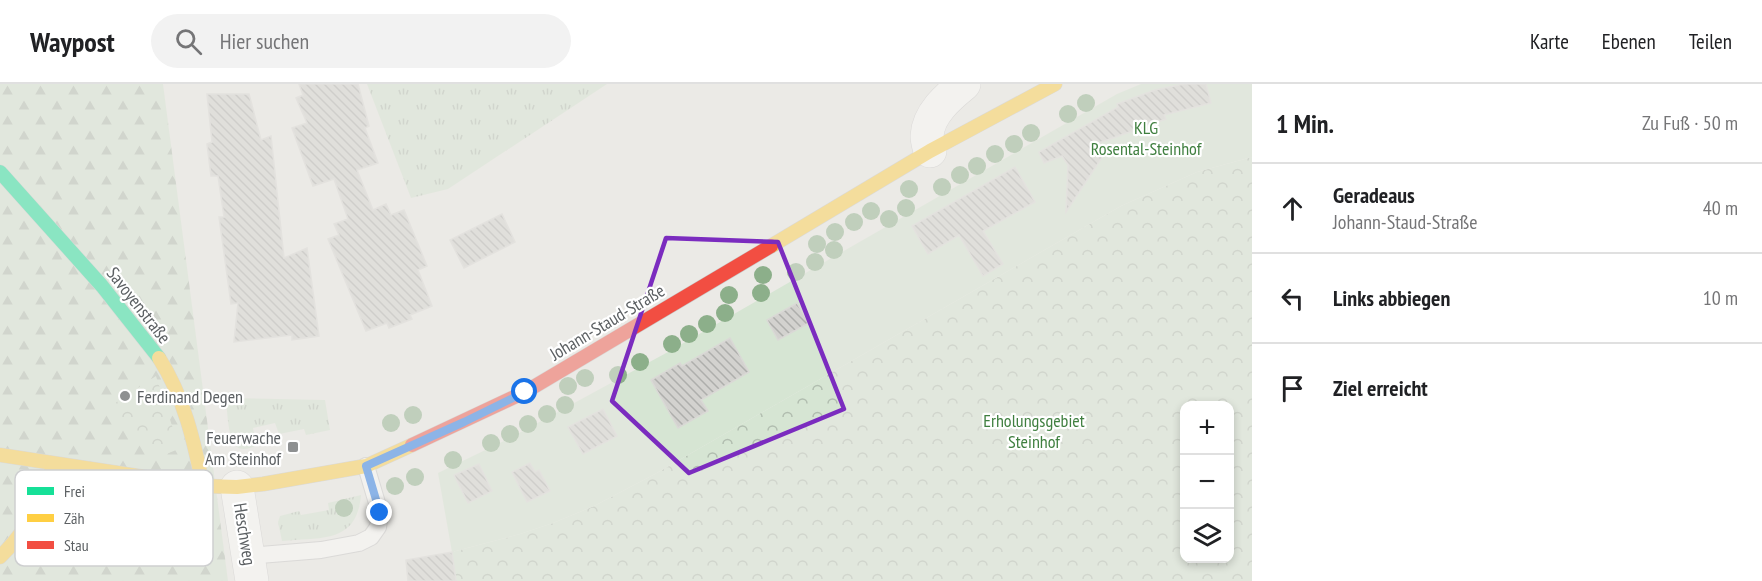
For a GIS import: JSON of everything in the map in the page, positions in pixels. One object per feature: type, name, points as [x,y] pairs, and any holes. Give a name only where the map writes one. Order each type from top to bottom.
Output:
[{"type":"street","points":[[930,151],[927,136],[932,119],[941,105],[964,84]]},
{"type":"street","name":"Johann-Staud-Straße","points":[[213,486],[237,487],[263,484],[366,466],[464,422],[525,392],[930,151],[1055,84]]},
{"type":"street","name":"Savoyenstraße","points":[[0,172],[144,337],[167,372],[184,408],[200,470]]},
{"type":"street","name":"Johann-Staud-Straße","points":[[0,455],[95,470]]},
{"type":"street","points":[[52,470],[54,464]]},
{"type":"street","name":"Heschweg","points":[[237,487],[250,569]]},
{"type":"street","points":[[0,557],[15,543]]},
{"type":"lane","points":[[250,569],[321,550],[359,543],[371,537],[378,527],[380,513],[366,466]]},
{"type":"highlighted area","points":[[666,238],[778,242],[844,409],[689,473],[612,401]]},
{"type":"green space","points":[[0,84],[163,84],[228,581],[0,581]]},
{"type":"green space","points":[[367,84],[607,84],[448,189],[411,198]]},
{"type":"green space","name":"KLG Rosental-Steinhof","points":[[1141,84],[1252,84],[1252,157],[1197,172],[1121,206],[655,474],[594,506],[520,534],[452,552],[438,473],[508,439],[668,352],[1117,94]]},
{"type":"green space","name":"Erholungsgebiet Steinhof","points":[[1252,157],[1252,581],[456,581],[452,552],[520,534],[594,506],[655,474],[1121,206],[1197,172]]},
{"type":"green space","points":[[156,376],[175,435],[176,450],[162,456],[123,428],[109,407]]},
{"type":"green space","points":[[226,398],[325,400],[330,430],[306,435],[304,429],[279,434],[275,423],[253,428],[256,446],[246,449],[239,448],[234,444],[230,432]]},
{"type":"green space","points":[[361,495],[358,511],[345,530],[323,538],[282,541],[278,522],[280,516],[299,511],[301,515],[329,510],[328,503]]},
{"type":"building","points":[[299,84],[358,84],[369,126],[365,128],[378,163],[357,170],[373,210],[386,204],[391,215],[404,210],[427,266],[418,270],[432,306],[410,315],[412,319],[389,328],[387,323],[366,331],[328,239],[339,235],[334,224],[348,219],[334,179],[313,186],[292,128],[307,123],[296,98],[303,95]]},
{"type":"building","points":[[1184,84],[1206,84],[1211,103],[1164,115],[1166,119],[1096,144],[1103,156],[1066,212],[1068,165],[1062,156],[1044,163],[1039,152],[1118,107],[1117,104],[1155,90]]},
{"type":"building","points":[[207,94],[249,94],[261,140],[271,136],[284,258],[307,248],[319,336],[292,340],[292,335],[234,342],[238,303],[231,304],[219,217],[224,217],[218,176],[211,176],[207,144],[212,142]]},
{"type":"building","points":[[1015,167],[1035,202],[983,231],[1003,264],[983,276],[959,235],[928,254],[912,226]]},
{"type":"building","points":[[502,214],[515,242],[464,268],[450,240]]},
{"type":"building","points":[[797,303],[809,323],[778,340],[767,320]]},
{"type":"building","points":[[730,338],[749,372],[701,400],[708,411],[678,428],[651,380],[680,363],[682,366]]},
{"type":"building","points":[[603,409],[617,436],[583,454],[568,427]]},
{"type":"building","points":[[530,463],[535,472],[539,470],[550,491],[527,502],[512,472]]},
{"type":"building","points":[[479,464],[492,491],[468,503],[454,475]]},
{"type":"building","points":[[452,552],[456,581],[408,581],[406,560]]},
{"type":"traffic: fast","points":[[0,172],[102,286],[159,358]]},
{"type":"traffic: slow","points":[[771,246],[930,151],[1055,84]]},
{"type":"traffic: slow","points":[[159,358],[182,404],[199,470]]},
{"type":"traffic: slow","points":[[213,486],[237,487],[263,484],[366,466],[412,445]]},
{"type":"traffic: slow","points":[[0,455],[98,470]]},
{"type":"traffic: slow","points":[[52,470],[54,464]]},
{"type":"traffic: slow","points":[[0,557],[15,541]]},
{"type":"traffic: jam","points":[[412,445],[525,392],[771,246]]},
{"type":"place","name":"Ferdinand Degen","points":[[125,396]]},
{"type":"place","name":"Feuerwache Am Steinhof","points":[[293,447]]},
{"type":"route","points":[[380,513],[366,466],[525,392]]}]
